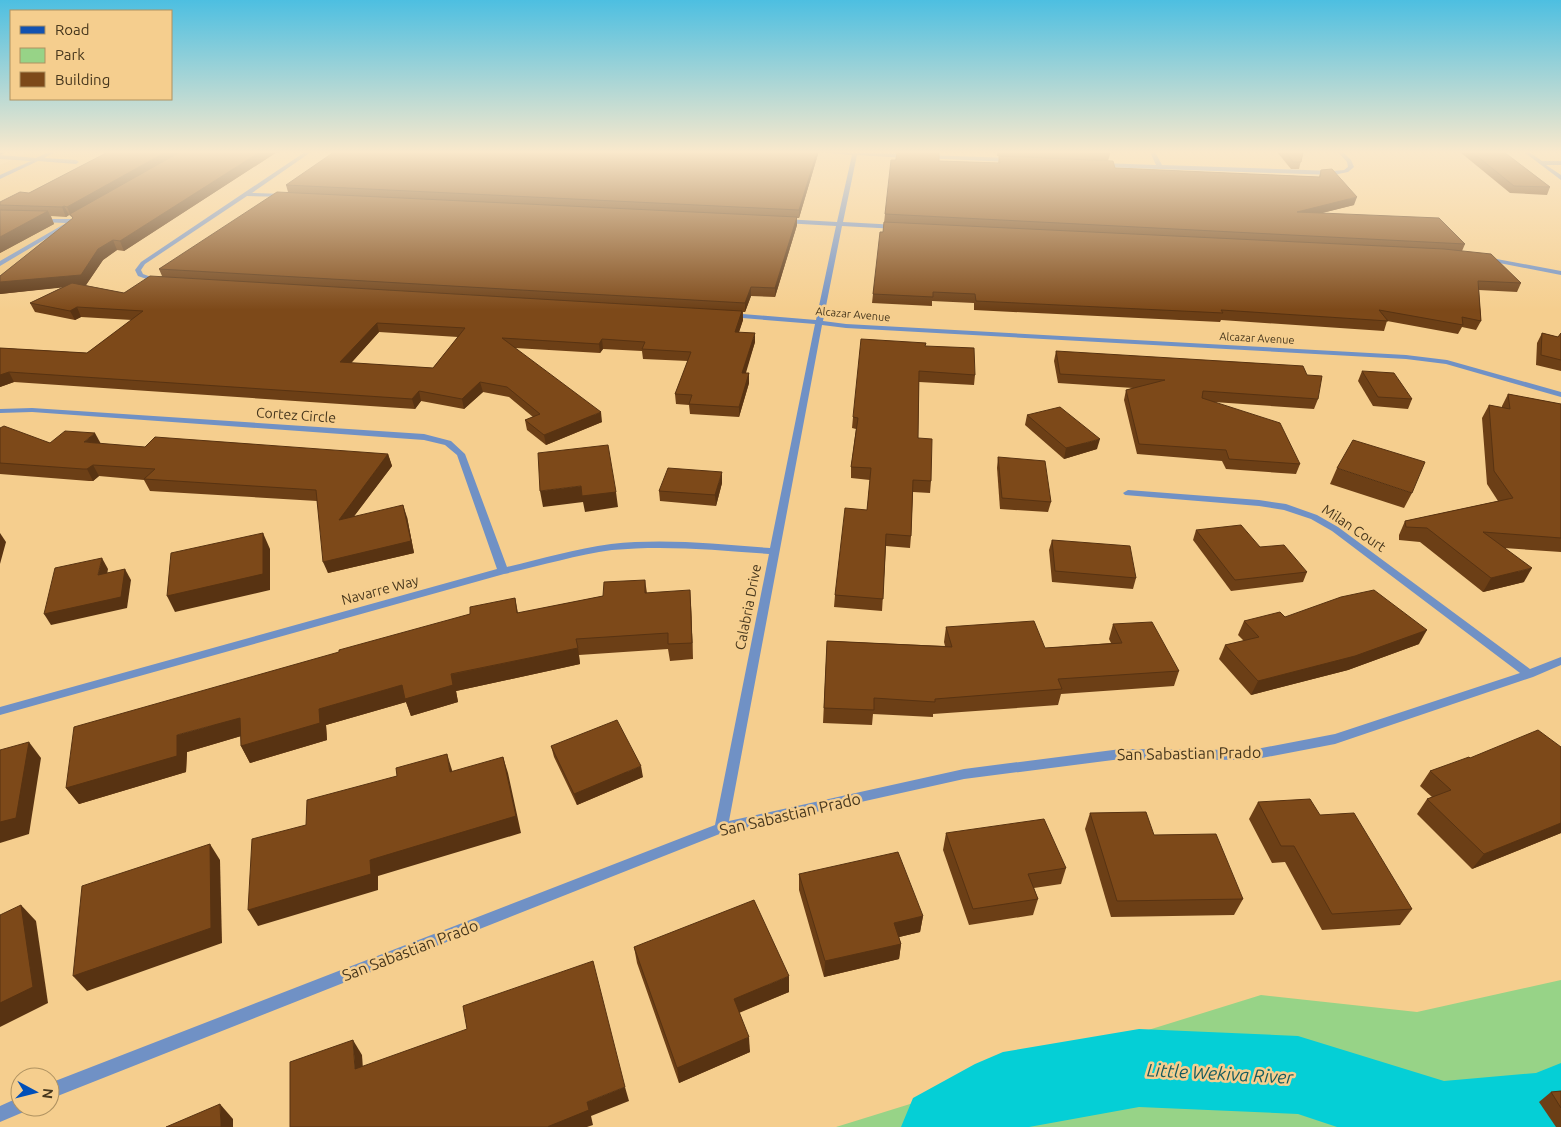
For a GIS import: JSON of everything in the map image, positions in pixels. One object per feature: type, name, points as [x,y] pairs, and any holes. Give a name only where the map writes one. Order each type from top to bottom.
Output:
[{"type":"street","points":[[163,282],[148,280],[140,275],[138,270],[143,263],[230,205]]},
{"type":"street","name":"Calabria Drive","points":[[721,828],[805,392],[844,205]]},
{"type":"street","points":[[0,264],[82,216]]},
{"type":"street","points":[[28,219],[73,222]]},
{"type":"street","points":[[781,221],[909,227]]},
{"type":"street","points":[[1480,258],[1561,273]]},
{"type":"street","name":"Alcazar Avenue","points":[[726,314],[795,319],[846,326],[1406,357],[1447,362],[1561,395]]},
{"type":"street","name":"Cortez Circle","points":[[0,411],[32,410],[414,436],[448,443],[461,454],[503,572]]},
{"type":"street","name":"Milan Court","points":[[1128,493],[1259,503],[1286,507],[1314,517],[1335,528],[1529,674]]},
{"type":"street","name":"Navarre Way","points":[[0,710],[574,554],[625,546],[675,545],[774,551]]},
{"type":"street","name":"San Sabastian Prado","points":[[60,1087],[721,828],[964,774],[1121,754],[1251,754],[1335,740],[1529,674],[1561,661]]},
{"type":"shaded area","points":[[0,205],[140,205],[0,290]]},
{"type":"green space","points":[[1561,980],[1561,1127],[836,1127],[1261,995],[1417,1012]]},
{"type":"building","points":[[0,205],[71,205],[67,207]]},
{"type":"building","points":[[87,205],[177,205],[120,241],[113,240],[98,249],[81,275],[0,282],[0,276],[73,218],[70,214]]},
{"type":"building","points":[[258,205],[539,205],[797,217],[775,288],[751,287],[745,303],[159,269]]},
{"type":"building","points":[[688,205],[801,205],[799,210]]},
{"type":"building","points":[[886,205],[1327,205],[1297,212],[1439,218],[1465,244],[885,214]]},
{"type":"building","points":[[0,210],[48,211],[0,237]]},
{"type":"building","points":[[884,222],[1444,249],[1491,254],[1521,283],[1478,281],[1481,321],[1462,317],[1463,325],[1379,310],[1388,321],[1221,310],[1223,313],[976,301],[975,294],[933,292],[933,297],[873,294],[880,232],[883,232]]},
{"type":"building","points":[[150,276],[742,311],[735,332],[755,333],[742,373],[749,373],[739,407],[689,404],[692,395],[675,394],[691,352],[642,349],[645,342],[602,339],[599,344],[502,338],[601,412],[544,435],[525,420],[540,414],[507,387],[480,382],[462,399],[419,391],[412,399],[9,372],[0,375],[0,348],[87,353],[143,311],[77,307],[70,311],[30,303],[72,283],[124,293]],"holes":[[[377,323],[465,328],[433,368],[340,362]]]},
{"type":"building","points":[[1542,333],[1558,337],[1561,333],[1561,360],[1541,355]]},
{"type":"building","points":[[861,339],[926,343],[925,346],[974,348],[975,375],[919,371],[918,438],[932,439],[931,481],[913,480],[911,536],[886,534],[883,599],[835,595],[845,508],[867,510],[871,468],[851,467],[858,418],[853,417]]},
{"type":"building","points":[[1056,351],[1303,366],[1307,375],[1322,376],[1318,399],[1203,391],[1202,398],[1280,423],[1300,464],[1229,459],[1226,450],[1139,444],[1126,390],[1165,380],[1060,374]]},
{"type":"building","points":[[1362,371],[1394,373],[1412,399],[1378,397]]},
{"type":"building","points":[[1508,394],[1561,404],[1561,538],[1483,532],[1532,568],[1491,578],[1427,528],[1406,527],[1405,521],[1513,498],[1494,471],[1489,405],[1510,409]]},
{"type":"building","points":[[1060,407],[1100,439],[1066,448],[1027,415]]},
{"type":"building","points":[[4,426],[50,443],[65,431],[95,433],[84,442],[145,447],[155,437],[388,454],[339,520],[403,505],[411,541],[323,562],[316,490],[144,479],[155,469],[93,465],[83,469],[0,463],[0,428]]},
{"type":"building","points":[[1353,440],[1425,462],[1412,493],[1337,468]]},
{"type":"building","points":[[608,445],[616,492],[582,496],[581,486],[540,491],[538,453]]},
{"type":"building","points":[[998,457],[1045,461],[1051,502],[1002,498]]},
{"type":"building","points":[[668,468],[722,472],[715,495],[659,491]]},
{"type":"building","points":[[1241,525],[1260,547],[1284,545],[1307,572],[1235,580],[1196,530]]},
{"type":"building","points":[[263,533],[263,574],[167,596],[171,553]]},
{"type":"building","points":[[1052,540],[1130,546],[1136,578],[1055,571]]},
{"type":"building","points":[[102,558],[98,575],[125,569],[121,597],[44,614],[55,568]]},
{"type":"building","points":[[645,580],[645,593],[690,590],[692,643],[668,644],[668,633],[576,639],[578,648],[451,674],[453,685],[405,699],[402,685],[319,709],[320,723],[241,746],[240,718],[177,735],[177,756],[66,788],[74,727],[470,614],[470,607],[515,598],[517,613],[603,596],[604,582]]},
{"type":"building","points":[[1374,590],[1427,630],[1355,656],[1258,681],[1225,645],[1259,637],[1244,621],[1280,612],[1285,617],[1341,597]]},
{"type":"building","points":[[1034,621],[1045,648],[1122,643],[1113,624],[1152,622],[1179,671],[1058,679],[1062,689],[935,699],[935,702],[874,698],[874,710],[824,708],[827,641],[952,647],[946,627]]},
{"type":"building","points":[[617,720],[641,766],[574,794],[551,746]]},
{"type":"building","points":[[1538,730],[1561,747],[1561,823],[1484,854],[1427,799],[1451,790],[1430,771],[1470,758]]},
{"type":"building","points":[[29,742],[16,818],[0,822],[0,750]]},
{"type":"building","points":[[447,754],[450,772],[503,757],[516,816],[370,860],[371,874],[248,910],[252,839],[306,825],[307,800],[397,776],[396,768]]},
{"type":"building","points":[[1310,799],[1320,815],[1354,813],[1412,909],[1332,914],[1294,846],[1281,846],[1258,802]]},
{"type":"building","points":[[1146,812],[1154,835],[1216,834],[1243,899],[1117,901],[1090,813]]},
{"type":"building","points":[[1044,819],[1066,868],[1028,874],[1038,899],[973,909],[946,833]]},
{"type":"building","points":[[210,844],[211,928],[73,976],[82,886]]},
{"type":"building","points":[[898,852],[923,916],[894,923],[901,944],[825,961],[799,874]]},
{"type":"building","points":[[754,900],[789,976],[734,999],[749,1037],[677,1068],[634,947]]},
{"type":"building","points":[[21,905],[33,987],[0,1003],[0,915]]},
{"type":"building","points":[[593,961],[625,1087],[587,1102],[589,1110],[547,1127],[290,1127],[290,1062],[353,1040],[355,1069],[467,1029],[463,1006]]},
{"type":"building","points":[[1561,1091],[1561,1108],[1551,1092]]},
{"type":"building","points":[[220,1104],[221,1127],[166,1127]]},
{"type":"waterway","name":"Little Wekiva River","points":[[942,1127],[1003,1092],[1139,1068],[1298,1075],[1444,1122],[1536,1113],[1561,1103]]}]
